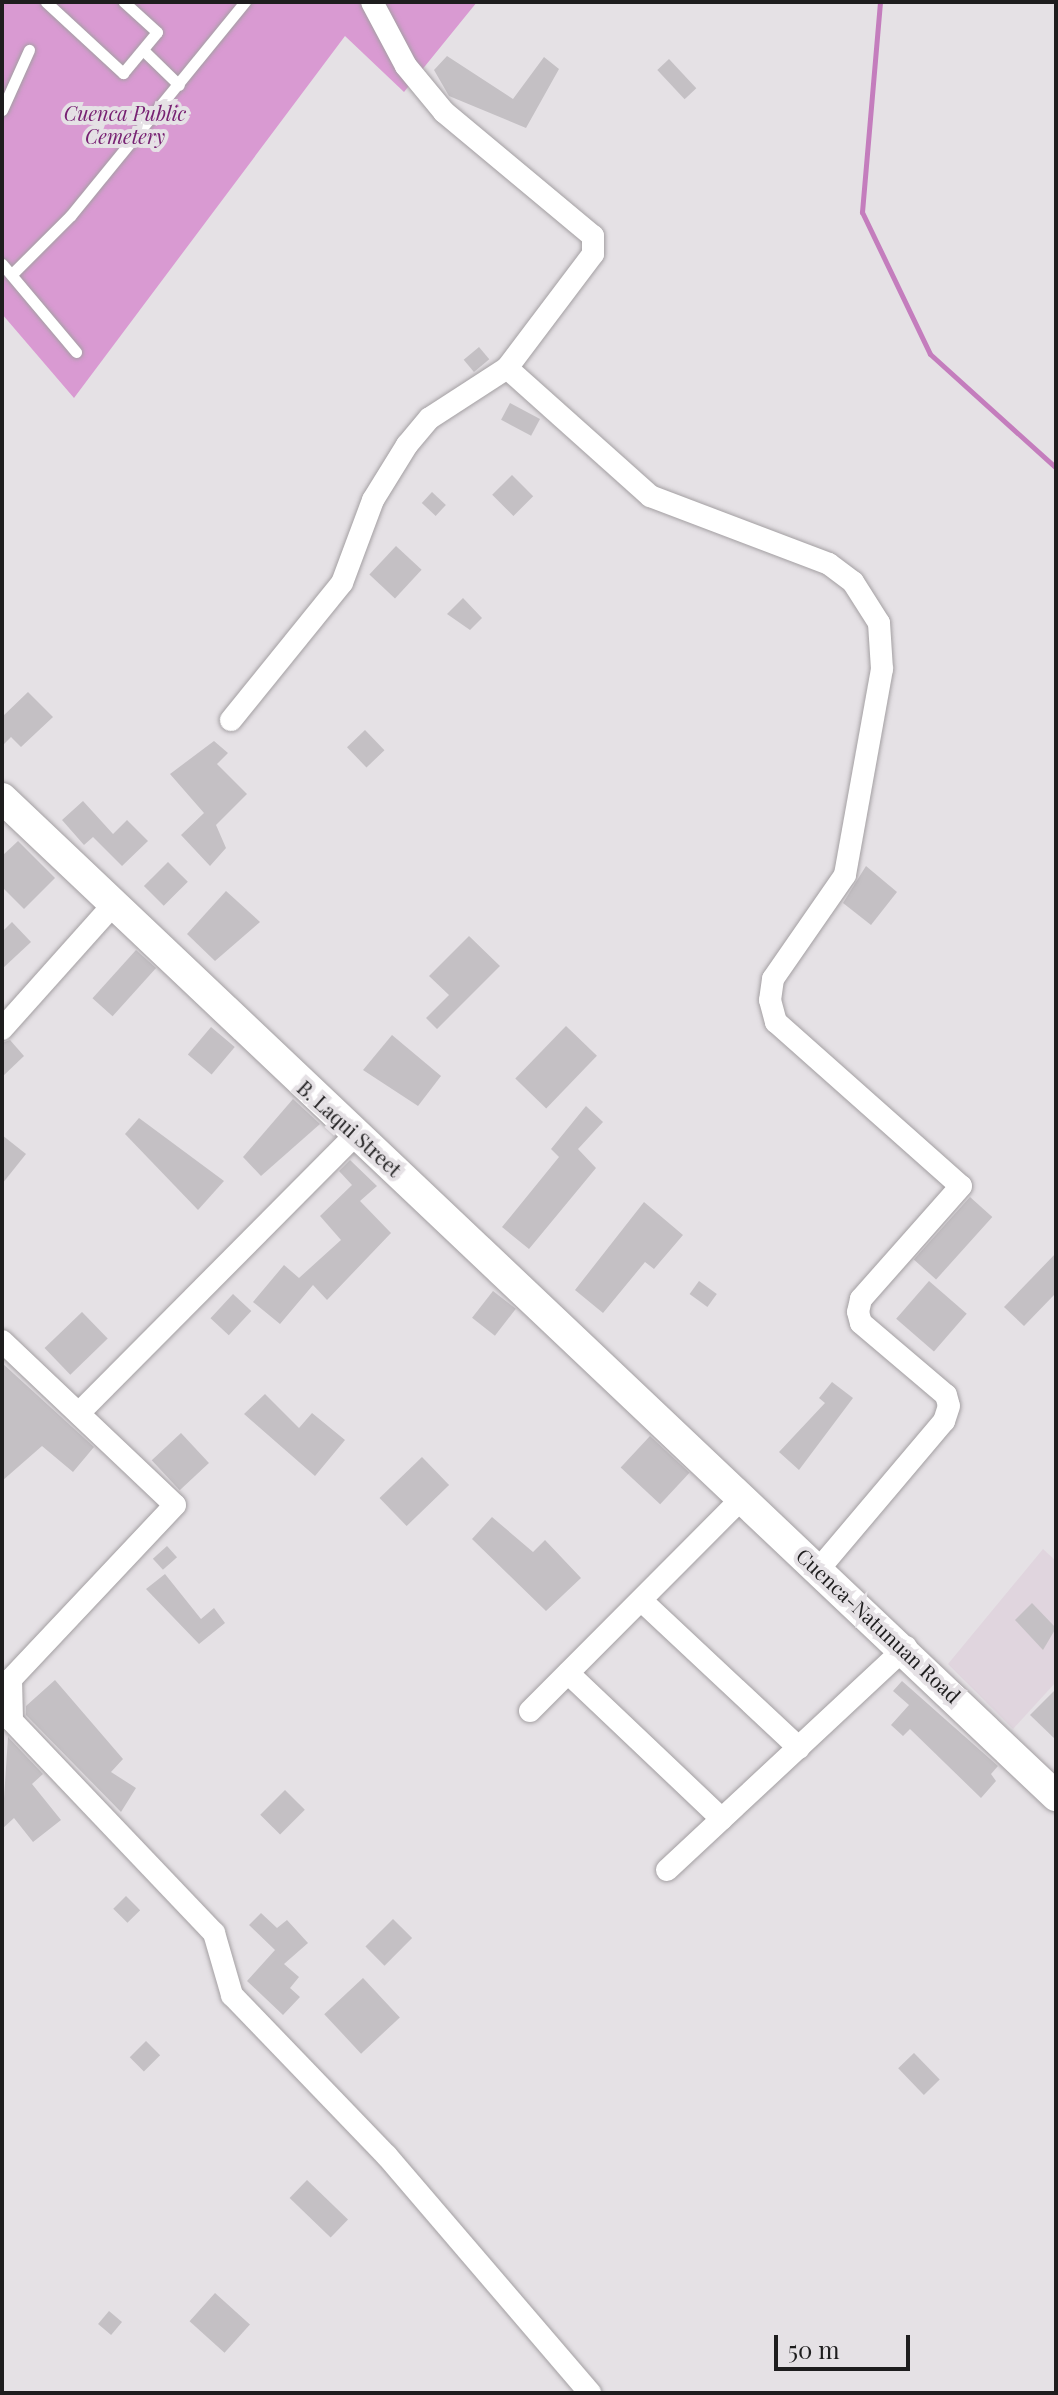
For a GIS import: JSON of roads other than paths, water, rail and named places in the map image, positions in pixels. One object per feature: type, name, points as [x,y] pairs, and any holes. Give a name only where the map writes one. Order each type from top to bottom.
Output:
[{"type":"main road","name":"B. Laqui Street","points":[[2,798],[355,1135],[702,1454]]},
{"type":"main road","name":"Cuenca-Natunuan Road","points":[[702,1454],[819,1569],[906,1647],[1056,1796]]},
{"type":"street","points":[[231,720],[342,583],[373,500],[407,445],[430,418],[507,368],[593,254],[593,236],[444,112],[406,66],[372,2]]},
{"type":"street","points":[[507,368],[650,496],[829,564],[853,582],[879,623],[882,669],[845,875],[773,979],[770,1000],[776,1022],[961,1186],[861,1299],[858,1312],[861,1323],[946,1395],[949,1406],[944,1421],[819,1569]]},
{"type":"street","points":[[2,1029],[112,906]]},
{"type":"street","points":[[81,1411],[355,1135]]},
{"type":"street","points":[[2,1341],[81,1411],[175,1505],[6,1680],[12,1721],[214,1933],[232,1995],[387,2156],[590,2393]]},
{"type":"street","points":[[530,1711],[744,1496]]},
{"type":"street","points":[[642,1601],[799,1748]]},
{"type":"street","points":[[667,1870],[906,1647]]},
{"type":"street","points":[[568,1673],[722,1819]]},
{"type":"lane","points":[[46,2],[123,73],[157,32],[124,2]]},
{"type":"lane","points":[[12,274],[179,85],[245,2]]},
{"type":"lane","points":[[2,110],[29,50]]},
{"type":"lane","points":[[143,50],[179,85]]},
{"type":"lane","points":[[2,264],[76,352]]},
{"type":"waterway","points":[[880,2],[862,212],[930,354],[1056,468]]},
{"type":"park label","name":"Cuenca Public Cemetery","points":[[125,124]]}]
